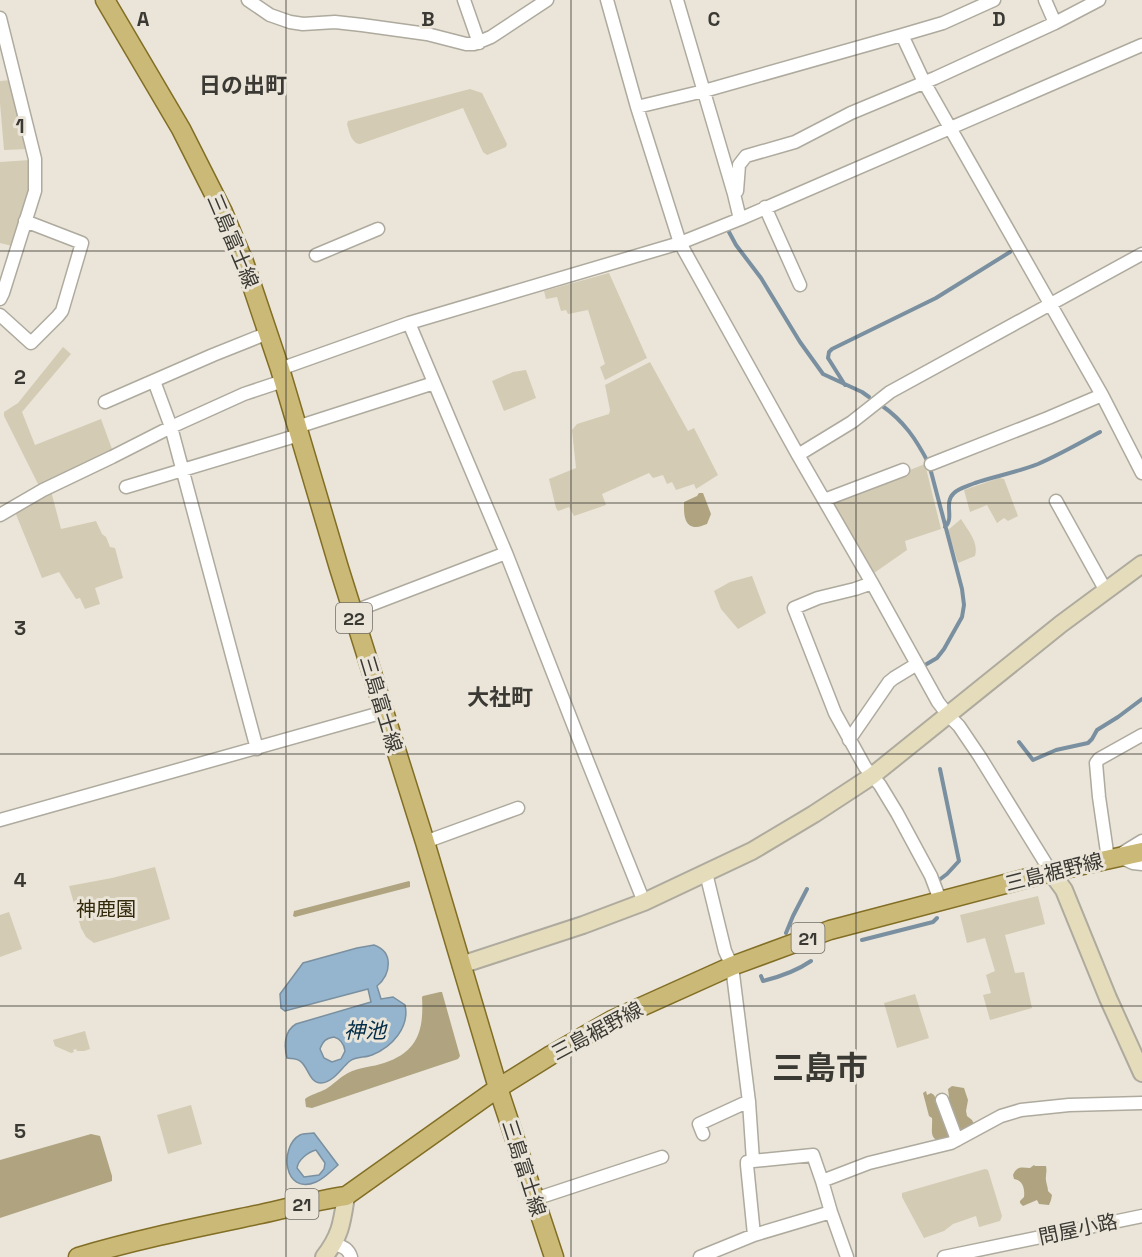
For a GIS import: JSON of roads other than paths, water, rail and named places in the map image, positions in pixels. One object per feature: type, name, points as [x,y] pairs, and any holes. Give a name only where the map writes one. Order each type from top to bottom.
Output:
[{"type":"main road","name":"三島富士線","points":[[105,0],[181,129],[223,212],[244,262],[282,375],[498,1088],[554,1257]]},
{"type":"main road","name":"三島裾野線","points":[[78,1257],[320,1199],[346,1196],[498,1088],[551,1055],[612,1020],[732,966],[830,930],[1051,872],[1142,852]]},
{"type":"street","points":[[248,0],[270,15],[290,22],[362,24],[427,34],[466,44],[479,43],[491,37],[547,0]]},
{"type":"street","points":[[464,0],[479,43]]},
{"type":"street","points":[[607,0],[637,108],[680,243],[939,702],[980,757],[1064,890],[1108,999],[1142,1073]]},
{"type":"street","points":[[677,0],[740,219]]},
{"type":"street","points":[[637,108],[943,23],[994,0]]},
{"type":"street","points":[[1045,0],[1055,24]]},
{"type":"street","points":[[734,194],[738,191],[739,165],[746,156],[795,142],[851,113],[1055,24],[1099,0]]},
{"type":"street","points":[[0,18],[35,159],[35,191],[0,299]]},
{"type":"street","points":[[902,35],[924,82],[1102,395],[1142,473]]},
{"type":"street","points":[[0,515],[43,490],[171,427],[282,375],[409,322],[680,243],[1142,45]]},
{"type":"street","points":[[765,207],[800,285]]},
{"type":"street","points":[[0,315],[31,342],[62,311],[82,243],[25,221]]},
{"type":"street","points":[[316,255],[378,229]]},
{"type":"street","points":[[798,454],[852,422],[890,392],[1142,254]]},
{"type":"street","points":[[409,322],[506,553],[644,902]]},
{"type":"street","points":[[105,402],[268,333]]},
{"type":"street","points":[[154,381],[171,427],[256,749]]},
{"type":"street","points":[[126,487],[298,431],[434,383]]},
{"type":"street","points":[[931,464],[1102,395]]},
{"type":"street","points":[[824,500],[903,470]]},
{"type":"street","points":[[1056,501],[1106,591]]},
{"type":"street","points":[[352,612],[506,553]]},
{"type":"street","points":[[461,965],[583,925],[644,902],[752,851],[872,776],[1061,624],[1142,564]]},
{"type":"street","points":[[872,583],[818,598],[794,608],[835,713],[865,767],[880,785],[897,813],[931,876],[940,900]]},
{"type":"street","points":[[849,740],[889,682],[917,664]]},
{"type":"street","points":[[0,820],[384,712]]},
{"type":"street","points":[[1113,858],[1099,797],[1096,763],[1099,759],[1142,735]]},
{"type":"street","points":[[424,842],[518,808]]},
{"type":"street","points":[[1113,858],[1142,841]]},
{"type":"street","points":[[1113,858],[1142,864]]},
{"type":"street","points":[[706,873],[724,951],[732,966],[749,1101],[753,1161]]},
{"type":"street","points":[[942,1100],[957,1140]]},
{"type":"street","points":[[703,1134],[699,1124],[749,1101]]},
{"type":"street","points":[[822,1181],[869,1163],[951,1143],[1000,1116],[1021,1110],[1069,1105],[1142,1103]]},
{"type":"street","points":[[754,1235],[747,1162],[813,1155],[847,1257]]},
{"type":"street","points":[[535,1199],[662,1157]]},
{"type":"street","points":[[329,1250],[340,1232],[346,1196]]},
{"type":"street","points":[[700,1257],[754,1235],[831,1212]]},
{"type":"street","name":"問屋小路","points":[[944,1257],[1142,1216]]},
{"type":"street","points":[[329,1250],[345,1248],[351,1257]]},
{"type":"water","name":"神池","points":[[374,945],[385,953],[387,970],[377,986],[381,999],[393,997],[405,1005],[405,1021],[398,1035],[386,1047],[372,1055],[352,1059],[330,1080],[317,1082],[300,1061],[287,1058],[285,1044],[289,1031],[296,1024],[371,1002],[368,989],[285,1011],[281,1008],[280,994],[303,963]],"holes":[[[336,1038],[342,1042],[345,1051],[341,1059],[332,1062],[324,1058],[320,1049],[327,1039]]]},
{"type":"water","points":[[314,1133],[338,1165],[319,1181],[305,1184],[297,1182],[291,1176],[288,1168],[289,1149],[300,1135]],"holes":[[[316,1150],[325,1163],[319,1175],[304,1177],[297,1168],[304,1157]]]},
{"type":"waterway","points":[[729,232],[823,374],[869,397]]},
{"type":"waterway","points":[[845,385],[828,358],[832,349],[936,298],[1010,252]]},
{"type":"waterway","points":[[881,405],[909,431],[929,464],[962,589],[964,605],[962,617],[944,649],[937,658],[925,665]]},
{"type":"waterway","points":[[945,527],[949,519],[949,501],[958,490],[1038,464],[1100,432]]},
{"type":"waterway","points":[[1019,742],[1033,760],[1056,750],[1088,743],[1097,730],[1142,699]]},
{"type":"waterway","points":[[939,880],[959,861],[940,769]]},
{"type":"waterway","points":[[786,933],[807,889]]},
{"type":"waterway","points":[[862,940],[933,922],[937,918]]},
{"type":"waterway","points":[[761,976],[763,981],[811,961]]},
{"type":"district","name":"日の出町","points":[[243,85]]},
{"type":"district","name":"大社町","points":[[500,697]]},
{"type":"district","name":"三島市","points":[[820,1068]]},
{"type":"park label","name":"神鹿園","points":[[106,909]]}]
